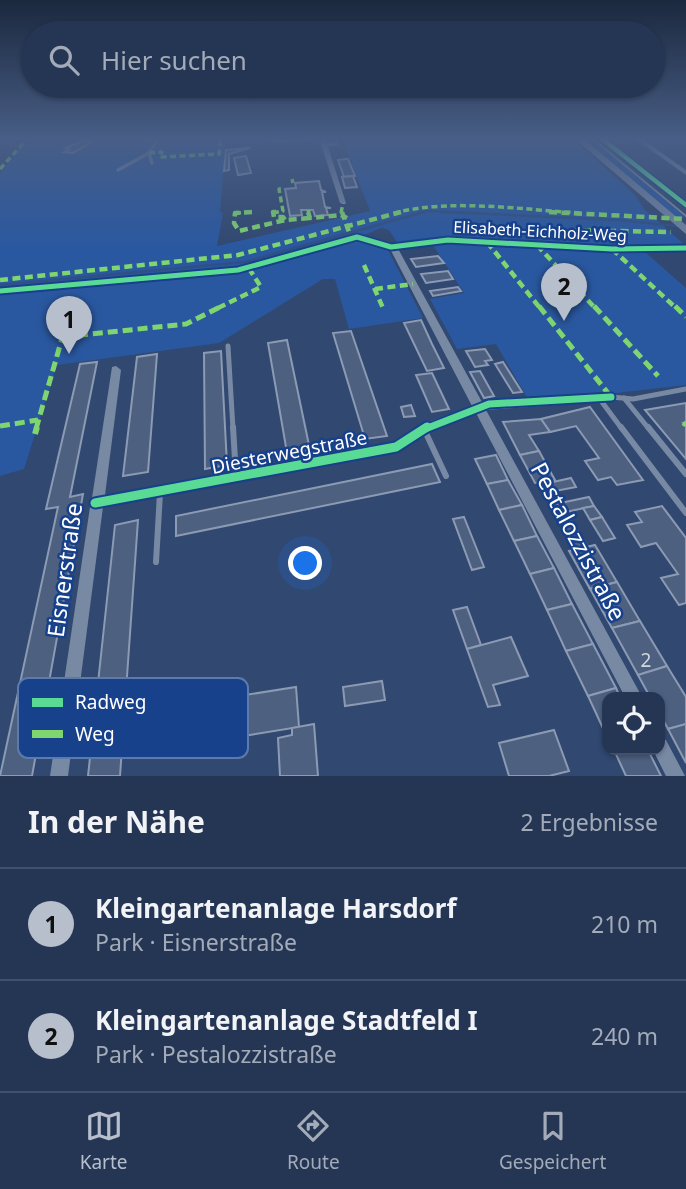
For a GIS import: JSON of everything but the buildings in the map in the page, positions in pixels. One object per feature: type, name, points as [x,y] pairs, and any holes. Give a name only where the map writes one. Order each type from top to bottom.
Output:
[{"type":"main road","points":[[620,174],[685,230]]},
{"type":"street","points":[[334,174],[343,203]]},
{"type":"street","name":"Pestalozzistraße","points":[[392,246],[481,407],[631,692]]},
{"type":"street","name":"Eisnerstraße","points":[[72,678],[116,370]]},
{"type":"street","points":[[481,407],[493,404],[605,398]]},
{"type":"street","name":"Diesterwegstraße","points":[[95,503],[396,447],[424,429],[481,407]]},
{"type":"street","points":[[665,755],[676,776]]},
{"type":"street","name":"Eisnerstraße","points":[[59,776],[61,758]]},
{"type":"lane","name":"Elisabeth-Eichholz-Weg","points":[[392,246],[447,240],[612,249],[685,248]]},
{"type":"lane","name":"Diesterwegstraße","points":[[228,346],[236,478]]},
{"type":"lane","points":[[605,398],[686,389]]},
{"type":"lane","points":[[605,398],[686,513]]},
{"type":"lane","points":[[624,398],[686,474]]},
{"type":"lane","points":[[424,429],[446,476]]},
{"type":"lane","points":[[156,562],[160,493]]},
{"type":"shaded area","points":[[0,174],[223,174],[220,212],[223,213],[217,246],[370,211],[356,174],[612,174],[635,195],[644,209],[686,246],[626,248],[464,239],[398,244],[389,230],[381,228],[355,239],[388,250],[423,318],[349,329],[335,279],[323,279],[219,343],[57,365],[24,469],[0,476],[0,293],[224,273],[0,292]]},
{"type":"shaded area","points":[[625,174],[634,174],[686,218],[675,217]]},
{"type":"shaded area","points":[[431,242],[645,252],[686,288],[686,385],[528,399],[496,344],[457,349],[430,299],[464,293]]},
{"type":"waterway","points":[[0,285],[245,262],[424,212]]},
{"type":"waterway","points":[[443,212],[619,220],[686,227]]},
{"type":"waterway","points":[[418,213],[480,213]]},
{"type":"tram line","points":[[636,174],[686,216]]},
{"type":"marked path","points":[[292,179],[293,183]]},
{"type":"marked path","points":[[283,189],[279,189],[283,211],[273,212],[274,217],[283,217],[285,220]]},
{"type":"marked path","points":[[343,203],[341,215],[349,232]]},
{"type":"marked path","points":[[0,280],[238,255],[415,208],[460,207],[686,219]]},
{"type":"marked path","points":[[308,210],[310,218],[341,215],[347,218]]},
{"type":"marked path","points":[[252,212],[235,213],[234,223],[239,231],[285,220],[310,218]]},
{"type":"marked path","points":[[558,230],[671,232]]},
{"type":"marked path","points":[[487,242],[611,397]]},
{"type":"marked path","points":[[537,245],[658,376]]},
{"type":"marked path","points":[[612,249],[686,317]]},
{"type":"marked path","points":[[364,265],[383,308]]},
{"type":"marked path","points":[[63,337],[186,324],[261,287],[250,270]]},
{"type":"marked path","points":[[375,289],[413,284]]},
{"type":"marked path","points":[[35,434],[67,321]]},
{"type":"marked path","points":[[0,426],[38,420]]},
{"type":"cycle path","points":[[647,174],[686,205]]},
{"type":"cycle path","points":[[0,291],[238,270],[357,237],[391,247],[448,240],[612,249],[686,248]]},
{"type":"cycle path","points":[[95,503],[396,447],[429,426],[489,404],[611,397]]},
{"type":"place","name":"Kleingartenanlage Stadtfeld I","points":[[564,321]]},
{"type":"place","name":"Kleingartenanlage Harsdorf","points":[[69,354]]}]
